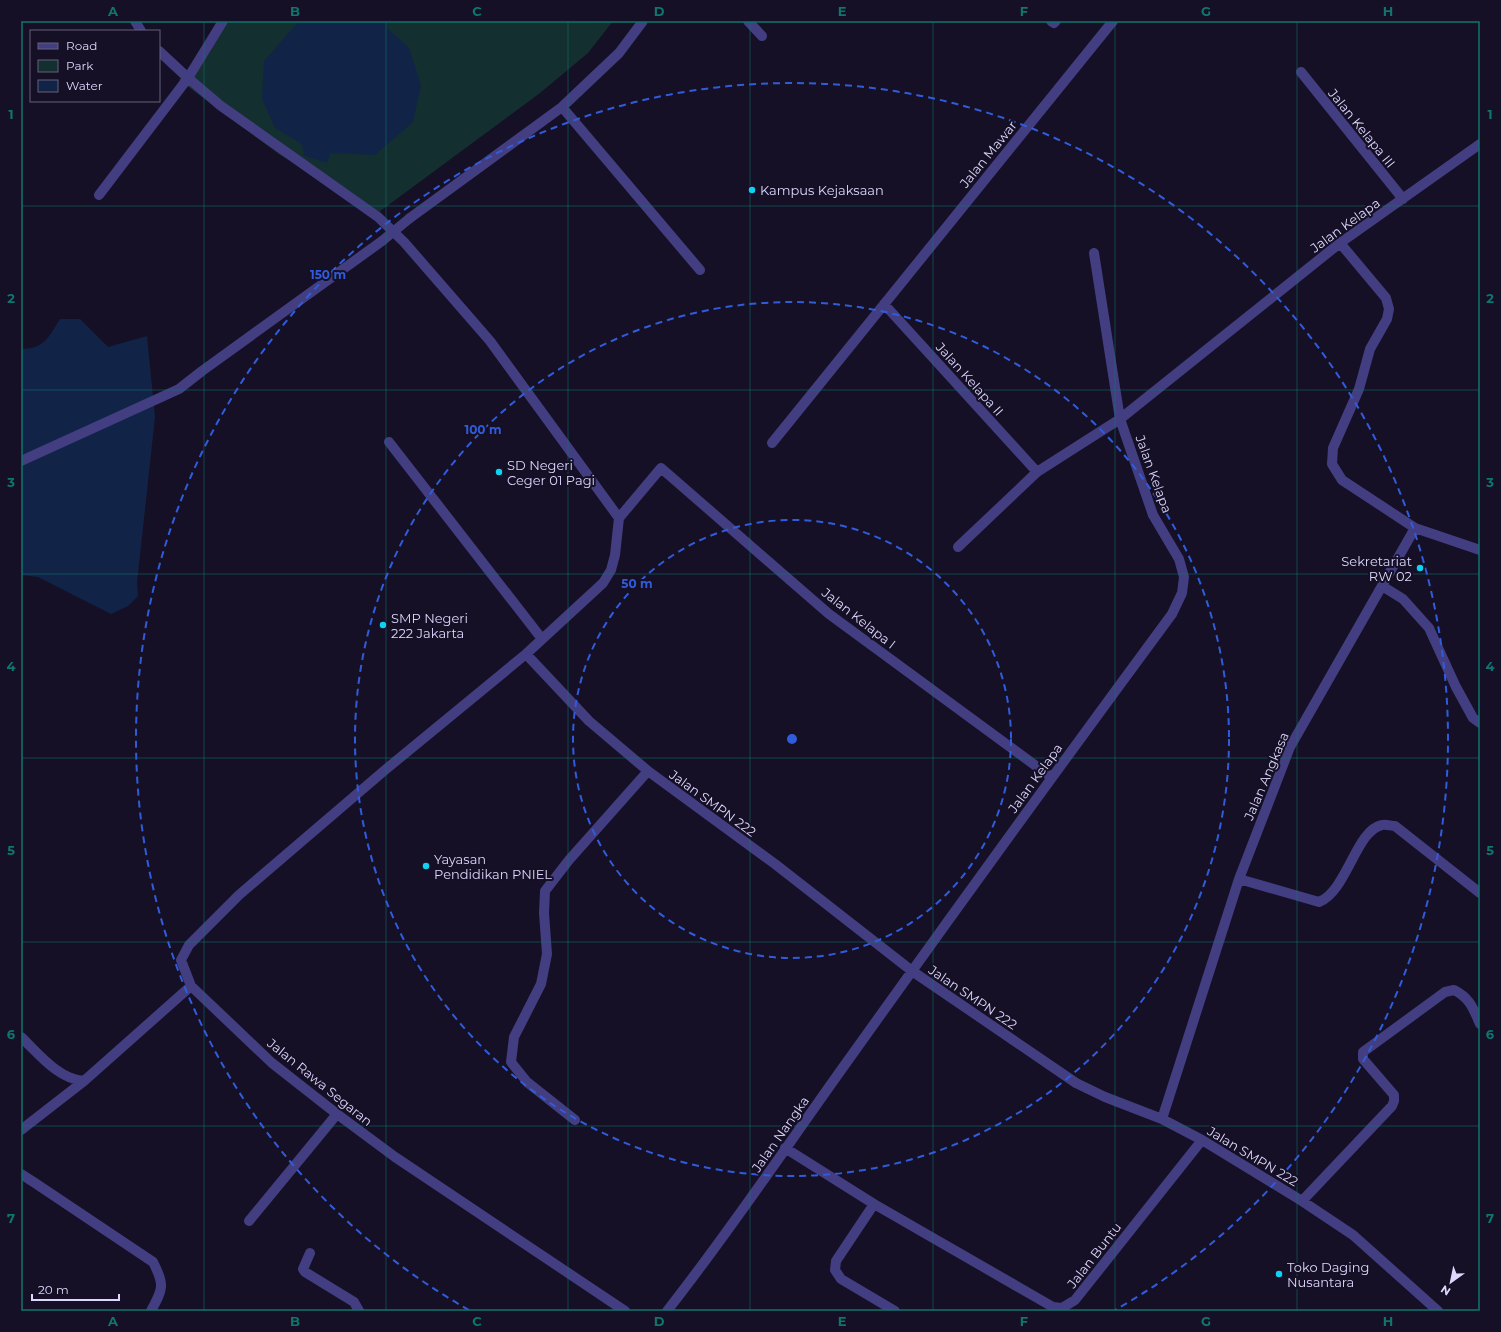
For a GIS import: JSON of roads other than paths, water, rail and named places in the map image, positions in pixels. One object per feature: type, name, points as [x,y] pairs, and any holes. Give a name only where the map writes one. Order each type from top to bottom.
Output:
[{"type":"street","points":[[135,21],[140,30]]},
{"type":"street","points":[[99,195],[188,78],[223,21]]},
{"type":"street","points":[[21,461],[179,389],[382,241],[410,218],[562,106],[619,53],[643,21]]},
{"type":"street","points":[[748,21],[762,36]]},
{"type":"street","points":[[1051,21],[1054,23],[1056,21]]},
{"type":"street","name":"Jalan Mawar","points":[[772,443],[1113,21]]},
{"type":"street","points":[[21,1130],[84,1081],[191,986],[181,960],[189,945],[239,895],[385,770],[526,654],[602,583],[611,570],[615,555],[619,518],[490,341],[404,242],[378,218],[220,106],[160,52]]},
{"type":"street","name":"Jalan Kelapa III","points":[[1301,72],[1402,199]]},
{"type":"street","points":[[562,106],[700,270]]},
{"type":"street","name":"Jalan Kelapa","points":[[912,971],[1051,777],[1172,614],[1182,593],[1184,577],[1179,559],[1153,515],[1120,419],[1340,243],[1480,144]]},
{"type":"street","points":[[1340,243],[1386,298],[1389,309],[1387,319],[1370,349],[1359,389],[1333,448],[1332,464],[1342,480],[1415,528],[1480,550]]},
{"type":"street","points":[[958,547],[1037,472],[1120,419],[1094,253]]},
{"type":"street","name":"Jalan Kelapa II","points":[[884,304],[1037,472]]},
{"type":"street","points":[[389,442],[542,639]]},
{"type":"street","name":"Jalan Kelapa I","points":[[619,518],[661,468],[829,614],[1051,777]]},
{"type":"street","name":"Jalan Angkasa","points":[[1162,1119],[1239,879],[1290,747],[1415,528]]},
{"type":"street","points":[[1382,586],[1403,599],[1429,628],[1456,687],[1473,718],[1480,723]]},
{"type":"street","name":"Jalan SMPN 222","points":[[526,654],[589,721],[648,772],[775,864],[912,971],[1076,1083],[1106,1098],[1162,1119],[1202,1140],[1302,1201],[1353,1235],[1438,1311]]},
{"type":"street","points":[[575,1120],[527,1082],[511,1062],[514,1037],[541,984],[546,962],[547,954],[544,913],[545,891],[569,860],[648,772]]},
{"type":"street","points":[[1239,879],[1319,902],[1327,899],[1369,832],[1382,825],[1395,826],[1480,893]]},
{"type":"street","name":"Jalan Nangka","points":[[667,1311],[706,1262],[785,1148],[912,971]]},
{"type":"street","name":"Jalan Rawa Segaran","points":[[191,986],[272,1063],[336,1114],[395,1157],[625,1311]]},
{"type":"street","points":[[1302,1201],[1392,1106],[1394,1095],[1363,1059],[1363,1052],[1445,992],[1454,990],[1463,995],[1470,1002],[1480,1024]]},
{"type":"street","points":[[21,1037],[57,1070],[67,1077],[84,1081]]},
{"type":"street","points":[[249,1221],[336,1114]]},
{"type":"street","name":"Jalan Buntu","points":[[785,1148],[874,1204],[1053,1307],[1062,1308],[1075,1300],[1202,1140]]},
{"type":"street","points":[[21,1174],[153,1262],[161,1278],[161,1292],[151,1311]]},
{"type":"street","points":[[874,1204],[836,1261],[835,1270],[841,1279],[894,1311]]},
{"type":"street","points":[[310,1254],[303,1269],[305,1272],[354,1302],[359,1311]]},
{"type":"water","points":[[299,21],[388,21],[386,27],[409,48],[421,85],[413,122],[375,155],[330,153],[327,163],[304,156],[302,144],[275,128],[262,99],[264,61]]},
{"type":"water","points":[[60,319],[80,319],[108,347],[147,336],[155,417],[137,583],[138,596],[128,606],[111,614],[38,577],[21,575],[21,349],[36,347],[41,344],[49,336]]},
{"type":"place","name":"Kampus Kejaksaan","points":[[752,190]]},
{"type":"place","name":"SD Negeri Ceger 01 Pagi","points":[[499,472]]},
{"type":"place","name":"Sekretariat RW 02","points":[[1420,568]]},
{"type":"place","name":"SMP Negeri 222 Jakarta","points":[[383,625]]},
{"type":"place","name":"Yayasan Pendidikan PNIEL","points":[[426,866]]},
{"type":"place","name":"Toko Daging Nusantara","points":[[1279,1274]]}]
